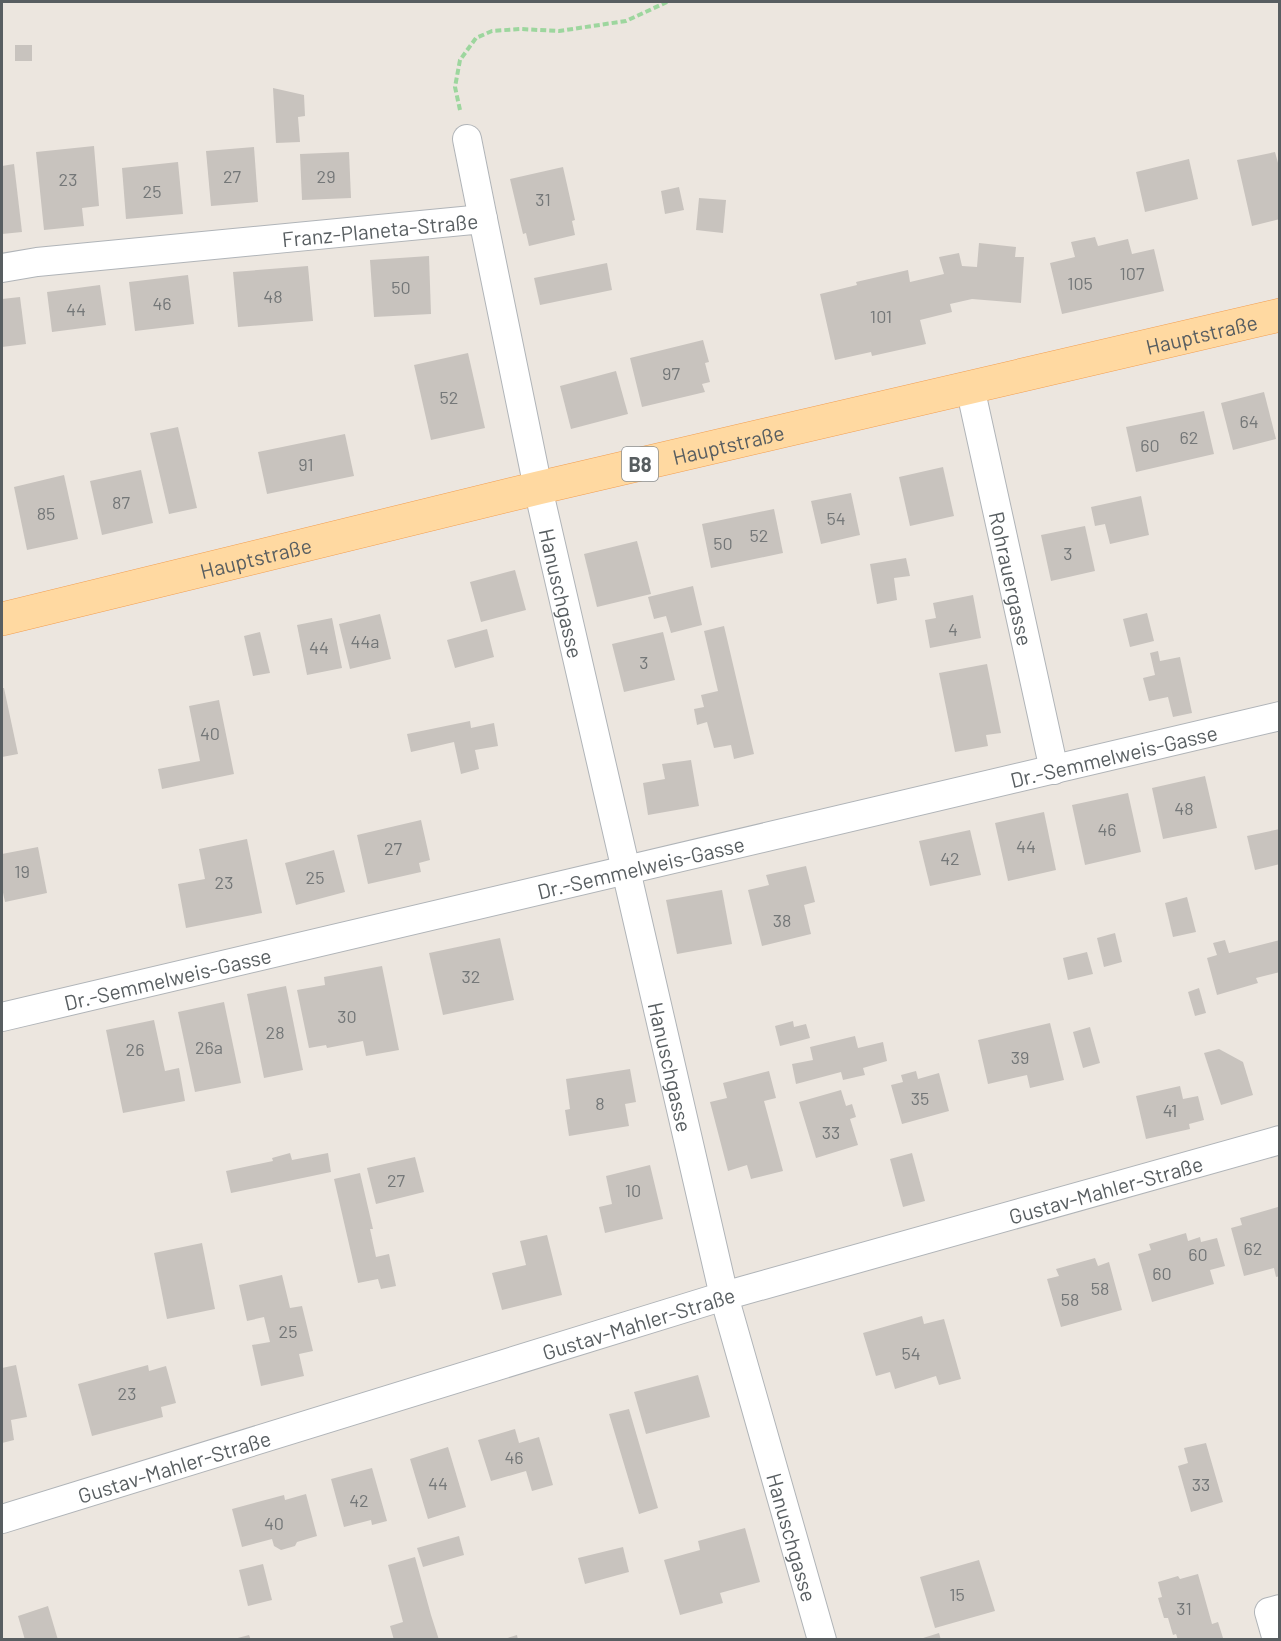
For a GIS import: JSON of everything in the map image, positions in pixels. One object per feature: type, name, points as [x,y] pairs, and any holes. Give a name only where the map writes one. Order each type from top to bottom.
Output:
[{"type":"main road","name":"Hauptstraße","points":[[2,619],[538,488],[1280,315]]},
{"type":"street","points":[[467,139],[483,219]]},
{"type":"street","name":"Franz-Planeta-Straße","points":[[2,268],[49,261],[483,219],[538,488]]},
{"type":"street","name":"Rohrauergasse","points":[[970,387],[1054,770]]},
{"type":"street","name":"Hanuschgasse","points":[[538,488],[724,1296],[822,1640]]},
{"type":"street","name":"Dr.-Semmelweis-Gasse","points":[[2,1017],[1280,716]]},
{"type":"street","name":"Gustav-Mahler-Straße","points":[[2,1519],[724,1296],[1280,1140]]},
{"type":"street","points":[[1277,1640],[1269,1612],[1280,1609]]},
{"type":"path","points":[[467,139],[455,87],[460,60],[476,38],[492,31],[520,29],[558,31],[626,21],[667,2]]},
{"type":"building","points":[[15,45],[32,45],[32,61],[15,61]]},
{"type":"building","points":[[273,88],[304,95],[305,116],[298,117],[300,142],[276,143]]},
{"type":"building","points":[[94,146],[99,206],[82,208],[84,226],[44,230],[36,152]]},
{"type":"building","points":[[254,147],[258,202],[211,206],[206,151]]},
{"type":"building","points":[[349,152],[351,198],[302,200],[300,154]]},
{"type":"building","points":[[1275,152],[1280,170],[1280,219],[1252,226],[1237,160]]},
{"type":"building","points":[[1189,159],[1198,199],[1145,212],[1136,172]]},
{"type":"building","points":[[178,162],[183,214],[126,219],[122,168]]},
{"type":"building","points":[[14,164],[22,232],[2,234],[2,166]]},
{"type":"building","points":[[563,167],[575,220],[572,221],[575,235],[529,246],[526,233],[523,234],[510,179]]},
{"type":"building","points":[[679,187],[684,210],[665,214],[661,191]]},
{"type":"building","points":[[699,198],[726,200],[723,233],[696,230]]},
{"type":"building","points":[[1095,237],[1098,246],[1128,239],[1132,254],[1154,249],[1164,291],[1062,314],[1050,263],[1075,257],[1071,242]]},
{"type":"building","points":[[979,243],[1016,247],[1015,257],[1024,257],[1021,303],[972,299],[950,304],[952,312],[920,320],[926,344],[872,356],[871,352],[835,360],[820,294],[857,285],[856,282],[908,270],[910,282],[944,274],[939,257],[959,253],[962,266],[977,267]]},
{"type":"building","points":[[429,256],[431,314],[374,317],[370,260]]},
{"type":"building","points":[[607,263],[612,290],[540,305],[534,278]]},
{"type":"building","points":[[308,266],[313,321],[238,327],[233,272]]},
{"type":"building","points":[[188,275],[194,324],[135,331],[129,282]]},
{"type":"building","points":[[100,285],[106,325],[52,332],[47,292]]},
{"type":"building","points":[[20,297],[26,344],[2,347],[2,299]]},
{"type":"building","points":[[703,340],[709,362],[705,363],[710,382],[702,384],[705,392],[642,407],[630,358]]},
{"type":"building","points":[[468,353],[485,428],[431,440],[414,365]]},
{"type":"building","points":[[616,371],[628,414],[571,429],[560,386]]},
{"type":"building","points":[[1264,392],[1276,439],[1233,450],[1221,403]]},
{"type":"building","points":[[1204,411],[1214,454],[1136,472],[1126,427]]},
{"type":"building","points":[[178,427],[197,508],[169,514],[150,433]]},
{"type":"building","points":[[345,434],[354,476],[267,494],[258,452]]},
{"type":"building","points":[[943,467],[954,516],[910,526],[899,477]]},
{"type":"building","points":[[141,470],[153,523],[102,535],[90,481]]},
{"type":"building","points":[[64,475],[78,539],[27,550],[14,487]]},
{"type":"building","points":[[851,493],[860,535],[821,544],[811,501]]},
{"type":"building","points":[[1141,496],[1149,535],[1110,544],[1105,524],[1095,526],[1091,507]]},
{"type":"building","points":[[774,509],[783,553],[711,568],[702,524]]},
{"type":"building","points":[[1085,526],[1095,571],[1051,581],[1041,535]]},
{"type":"building","points":[[637,541],[651,594],[597,607],[584,554]]},
{"type":"building","points":[[906,558],[910,576],[894,578],[897,600],[877,604],[870,564]]},
{"type":"building","points":[[515,570],[526,610],[481,622],[470,582]]},
{"type":"building","points":[[693,586],[702,625],[671,633],[666,616],[654,619],[648,597]]},
{"type":"building","points":[[973,595],[981,638],[930,648],[925,620],[936,618],[933,603]]},
{"type":"building","points":[[1147,613],[1154,641],[1130,647],[1123,619]]},
{"type":"building","points":[[380,614],[391,659],[350,669],[339,624]]},
{"type":"building","points":[[332,618],[342,668],[307,675],[297,625]]},
{"type":"building","points":[[724,626],[754,754],[734,759],[731,745],[714,748],[707,722],[697,725],[694,709],[704,707],[701,695],[718,691],[704,631]]},
{"type":"building","points":[[487,629],[494,657],[455,668],[447,640]]},
{"type":"building","points":[[260,632],[270,673],[253,676],[244,636]]},
{"type":"building","points":[[663,632],[675,680],[624,692],[612,644]]},
{"type":"building","points":[[1158,651],[1160,661],[1180,657],[1192,713],[1173,717],[1168,697],[1149,701],[1143,678],[1155,675],[1150,653]]},
{"type":"building","points":[[987,664],[1001,733],[986,735],[988,746],[955,752],[939,673]]},
{"type":"building","points":[[2,688],[4,688],[18,754],[2,757]]},
{"type":"building","points":[[219,700],[234,774],[162,789],[158,769],[200,761],[189,706]]},
{"type":"building","points":[[470,721],[471,728],[494,723],[498,746],[475,750],[479,769],[461,774],[454,742],[411,752],[407,734]]},
{"type":"building","points":[[691,760],[699,806],[648,815],[643,783],[665,779],[662,764]]},
{"type":"building","points":[[1205,776],[1217,828],[1163,839],[1152,788]]},
{"type":"building","points":[[1128,793],[1141,852],[1085,865],[1072,805]]},
{"type":"building","points":[[1044,812],[1056,870],[1008,881],[995,823]]},
{"type":"building","points":[[421,820],[430,860],[419,863],[421,872],[368,884],[357,835]]},
{"type":"building","points":[[1280,829],[1280,864],[1255,870],[1247,836]]},
{"type":"building","points":[[970,830],[981,875],[930,886],[919,841]]},
{"type":"building","points":[[247,839],[262,913],[186,928],[178,884],[205,879],[199,849]]},
{"type":"building","points":[[38,847],[47,893],[5,902],[2,888],[2,854]]},
{"type":"building","points":[[334,850],[345,892],[296,905],[285,863]]},
{"type":"building","points":[[806,866],[815,902],[804,905],[811,934],[762,946],[748,890],[769,885],[766,875]]},
{"type":"building","points":[[722,890],[732,944],[677,954],[666,900]]},
{"type":"building","points":[[1187,897],[1196,932],[1173,937],[1165,903]]},
{"type":"building","points":[[1115,933],[1122,962],[1104,967],[1097,938]]},
{"type":"building","points":[[500,938],[514,1000],[443,1015],[429,953]]},
{"type":"building","points":[[1225,940],[1229,953],[1280,940],[1280,972],[1256,978],[1258,983],[1217,995],[1207,958],[1217,955],[1213,943]]},
{"type":"building","points":[[1087,952],[1093,974],[1068,980],[1063,958]]},
{"type":"building","points":[[382,966],[399,1050],[366,1056],[363,1041],[327,1048],[326,1045],[309,1048],[297,990],[325,985],[324,977]]},
{"type":"building","points":[[286,986],[303,1070],[264,1078],[247,994]]},
{"type":"building","points":[[1199,988],[1206,1013],[1195,1016],[1188,992]]},
{"type":"building","points":[[224,1002],[241,1083],[195,1092],[178,1012]]},
{"type":"building","points":[[154,1020],[165,1071],[179,1068],[185,1101],[123,1113],[106,1030]]},
{"type":"building","points":[[793,1021],[794,1027],[806,1024],[810,1038],[780,1046],[775,1026]]},
{"type":"building","points":[[1050,1023],[1064,1080],[1030,1088],[1027,1075],[988,1084],[978,1040]]},
{"type":"building","points":[[1090,1027],[1100,1063],[1083,1068],[1073,1032]]},
{"type":"building","points":[[855,1036],[858,1048],[883,1042],[887,1061],[863,1068],[865,1075],[843,1080],[841,1072],[796,1084],[792,1064],[813,1060],[810,1047]]},
{"type":"building","points":[[1219,1049],[1243,1062],[1253,1095],[1221,1105],[1204,1053]]},
{"type":"building","points":[[630,1069],[636,1102],[625,1104],[629,1126],[569,1136],[565,1110],[570,1109],[566,1079]]},
{"type":"building","points":[[769,1071],[776,1098],[764,1101],[783,1171],[751,1179],[747,1165],[728,1171],[710,1102],[727,1098],[723,1083]]},
{"type":"building","points":[[916,1071],[918,1079],[939,1073],[949,1111],[902,1124],[891,1085],[903,1082],[901,1075]]},
{"type":"building","points":[[1180,1086],[1183,1099],[1198,1096],[1204,1120],[1189,1124],[1190,1129],[1146,1139],[1136,1096]]},
{"type":"building","points":[[841,1090],[846,1106],[852,1104],[856,1117],[850,1119],[858,1145],[816,1158],[799,1102]]},
{"type":"building","points":[[290,1153],[292,1160],[328,1153],[331,1172],[231,1193],[226,1171],[273,1161],[272,1158]]},
{"type":"building","points":[[912,1153],[925,1201],[903,1207],[890,1159]]},
{"type":"building","points":[[415,1157],[424,1192],[376,1204],[367,1168]]},
{"type":"building","points":[[650,1165],[663,1219],[605,1233],[599,1207],[612,1204],[606,1176]]},
{"type":"building","points":[[360,1173],[373,1229],[370,1229],[376,1257],[389,1254],[396,1286],[381,1289],[378,1279],[358,1283],[334,1179]]},
{"type":"building","points":[[1278,1207],[1280,1213],[1280,1276],[1276,1277],[1274,1268],[1244,1276],[1231,1228],[1242,1225],[1240,1218]]},
{"type":"building","points":[[1186,1233],[1188,1241],[1200,1237],[1201,1242],[1217,1238],[1225,1266],[1210,1270],[1214,1284],[1152,1302],[1138,1254],[1151,1250],[1149,1244]]},
{"type":"building","points":[[547,1235],[562,1295],[502,1310],[492,1273],[526,1265],[520,1241]]},
{"type":"building","points":[[202,1243],[215,1309],[167,1319],[154,1253]]},
{"type":"building","points":[[1095,1258],[1098,1266],[1109,1262],[1122,1310],[1061,1327],[1047,1279],[1059,1276],[1056,1269]]},
{"type":"building","points":[[282,1275],[290,1308],[302,1306],[313,1351],[299,1354],[304,1376],[261,1386],[252,1345],[270,1342],[264,1317],[247,1321],[239,1285]]},
{"type":"building","points":[[922,1316],[924,1324],[944,1319],[961,1379],[939,1385],[936,1376],[895,1389],[890,1372],[876,1376],[863,1333]]},
{"type":"building","points":[[16,1365],[27,1417],[11,1420],[14,1440],[2,1443],[2,1368]]},
{"type":"building","points":[[148,1365],[149,1371],[166,1366],[176,1403],[161,1407],[163,1417],[92,1436],[78,1384]]},
{"type":"building","points":[[698,1375],[710,1417],[646,1434],[634,1392]]},
{"type":"building","points":[[629,1409],[658,1508],[639,1514],[609,1414]]},
{"type":"building","points":[[515,1429],[519,1443],[539,1437],[553,1485],[532,1491],[526,1471],[491,1481],[478,1440]]},
{"type":"building","points":[[1206,1443],[1223,1502],[1191,1512],[1178,1466],[1188,1463],[1184,1448]]},
{"type":"building","points":[[448,1447],[466,1507],[428,1519],[410,1459]]},
{"type":"building","points":[[372,1468],[387,1521],[372,1525],[371,1520],[344,1527],[331,1479]]},
{"type":"building","points":[[306,1494],[317,1536],[281,1550],[274,1546],[272,1539],[242,1547],[232,1509],[284,1495],[285,1500]]},
{"type":"building","points":[[745,1528],[760,1582],[720,1593],[723,1603],[680,1615],[664,1560],[700,1550],[698,1541]]},
{"type":"building","points":[[459,1536],[464,1555],[423,1567],[417,1548]]},
{"type":"building","points":[[623,1547],[629,1572],[585,1584],[578,1558]]},
{"type":"building","points":[[415,1557],[439,1640],[394,1640],[390,1626],[403,1622],[388,1565]]},
{"type":"building","points":[[979,1560],[995,1611],[935,1628],[920,1577]]},
{"type":"building","points":[[263,1564],[272,1600],[248,1606],[239,1570]]},
{"type":"building","points":[[1198,1574],[1212,1624],[1218,1622],[1223,1638],[1178,1640],[1176,1634],[1173,1635],[1168,1618],[1164,1618],[1158,1598],[1162,1597],[1158,1582],[1178,1576],[1180,1579]]},
{"type":"building","points":[[48,1606],[58,1640],[25,1640],[18,1616]]},
{"type":"building","points":[[939,1633],[941,1640],[920,1640],[920,1639]]},
{"type":"building","points":[[249,1635],[251,1640],[234,1639]]},
{"type":"building","points":[[517,1635],[518,1640],[504,1640],[504,1639]]}]
